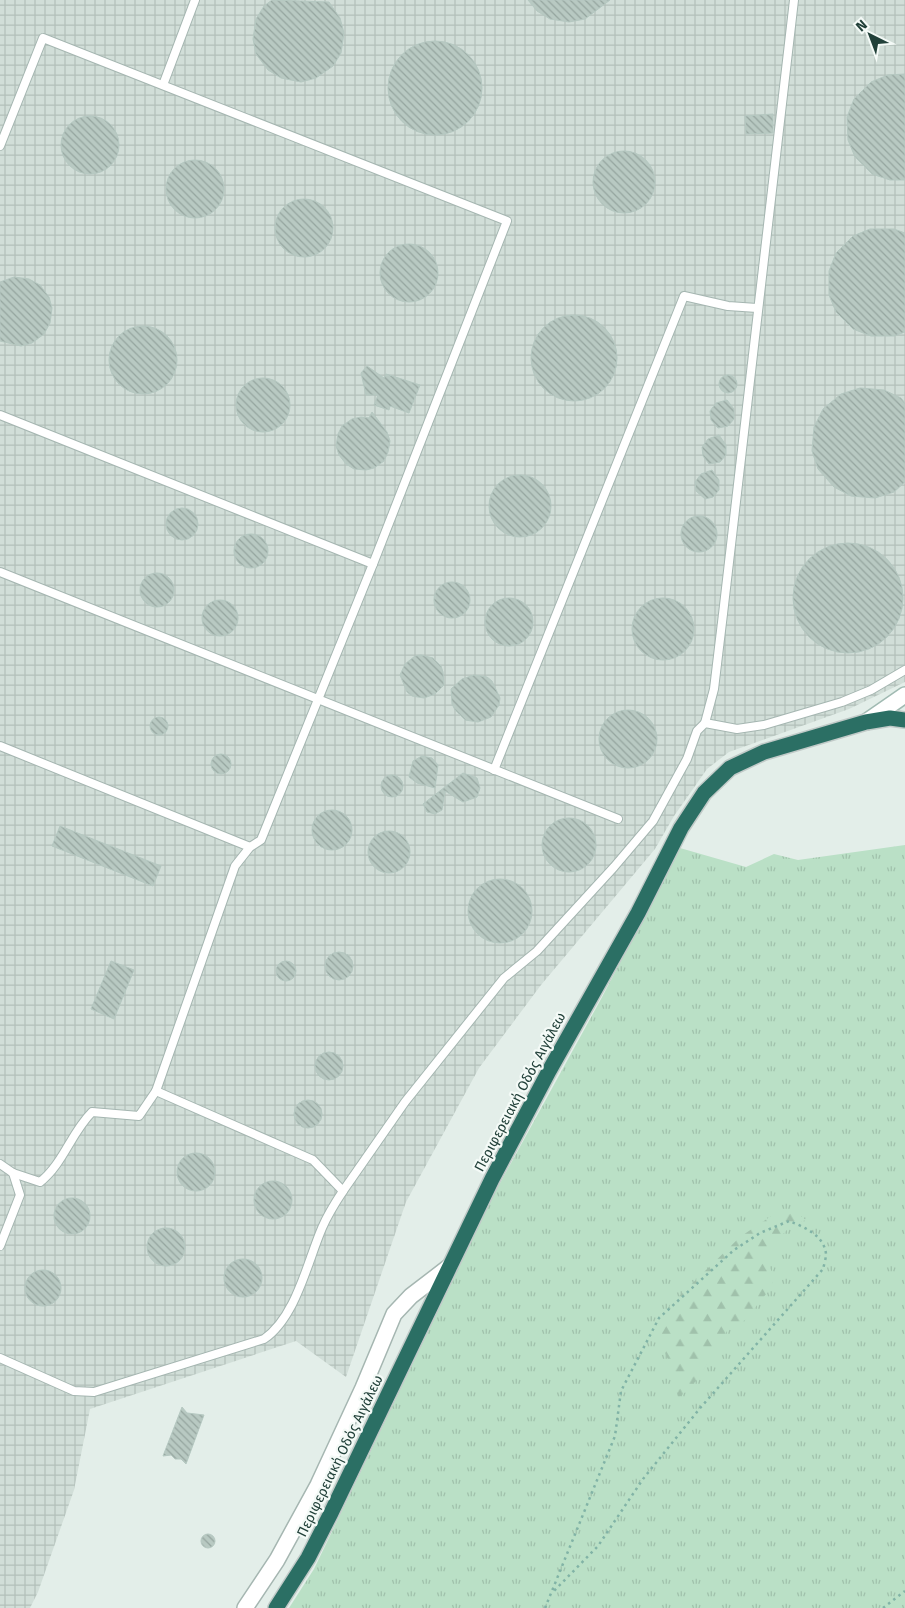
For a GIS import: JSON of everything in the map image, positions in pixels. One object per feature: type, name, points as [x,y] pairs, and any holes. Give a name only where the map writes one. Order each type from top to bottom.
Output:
[{"type":"highway","name":"Περιφερειακή Οδός Αιγάλεω","points":[[276,1608],[308,1558],[331,1513],[492,1179],[549,1071],[638,913],[681,828],[704,793],[730,768],[764,752],[866,722],[890,718],[905,720]]},
{"type":"street","points":[[866,722],[903,699]]},
{"type":"street","points":[[245,1608],[278,1560],[318,1485],[363,1388],[394,1314],[411,1296],[450,1266]]},
{"type":"lane","points":[[162,85],[195,0]]},
{"type":"lane","points":[[0,1358],[74,1391],[94,1392],[264,1339],[276,1331],[287,1316],[322,1227],[343,1191],[405,1102],[504,978],[537,951],[614,868],[653,821],[687,759],[697,730],[705,722],[716,670],[794,0]]},
{"type":"lane","points":[[0,146],[43,38],[507,220],[374,564],[266,832],[260,840],[250,847],[235,866],[156,1091],[139,1116],[92,1112],[79,1125],[51,1173],[40,1182],[13,1173],[0,1164]]},
{"type":"lane","points":[[494,770],[684,296],[728,306],[757,308]]},
{"type":"lane","points":[[0,416],[374,564]]},
{"type":"lane","points":[[0,572],[618,819]]},
{"type":"lane","points":[[705,722],[737,729],[764,725],[842,702],[871,690],[905,670]]},
{"type":"lane","points":[[0,746],[250,847]]},
{"type":"lane","points":[[156,1091],[313,1160],[343,1191]]},
{"type":"lane","points":[[0,1246],[20,1195],[13,1173]]},
{"type":"path","points":[[546,1608],[552,1593],[615,1436],[621,1390],[659,1318],[734,1250],[760,1234],[789,1221],[806,1228],[818,1237],[826,1253],[823,1269],[700,1407],[643,1479],[598,1546],[552,1593]]},
{"type":"path","points":[[883,1608],[905,1591]]},
{"type":"shaded area","points":[[0,0],[905,0],[905,682],[849,709],[729,752],[707,769],[674,816],[655,849],[541,985],[479,1068],[406,1202],[346,1377],[296,1341],[90,1409],[74,1490],[38,1592],[30,1608],[0,1608]]},
{"type":"green space","points":[[905,845],[905,1608],[289,1608],[314,1569],[494,1194],[601,999],[680,848],[746,867],[774,854],[798,860]]},
{"type":"green space","points":[[793,1210],[806,1220],[790,1227],[781,1237],[768,1265],[774,1275],[771,1288],[745,1320],[727,1331],[697,1380],[678,1399],[677,1379],[661,1344],[659,1325],[670,1305],[740,1237],[777,1212]]},
{"type":"building","points":[[272,0],[329,2],[340,18],[344,33],[341,53],[333,66],[316,78],[301,82],[281,78],[268,70],[256,54],[253,39],[256,19],[264,6]]},
{"type":"building","points":[[528,0],[610,0],[585,19],[569,22],[550,19],[537,11]]},
{"type":"building","points":[[435,41],[453,45],[468,55],[478,70],[482,88],[478,106],[468,121],[453,131],[435,135],[417,131],[402,121],[392,106],[388,88],[392,70],[402,55],[417,45]]},
{"type":"building","points":[[905,74],[905,180],[890,180],[872,174],[855,157],[848,140],[847,117],[854,99],[871,82],[888,75]]},
{"type":"building","points":[[773,114],[773,133],[746,134],[745,116]]},
{"type":"building","points":[[84,116],[96,116],[111,124],[119,139],[119,151],[111,166],[96,174],[84,174],[69,166],[61,151],[61,139],[69,124]]},
{"type":"building","points":[[624,151],[636,153],[646,160],[653,170],[655,182],[653,194],[646,204],[636,211],[624,213],[612,211],[602,204],[595,194],[593,182],[595,170],[602,160],[612,153]]},
{"type":"building","points":[[189,160],[201,160],[216,168],[224,183],[224,195],[216,210],[201,218],[189,218],[174,210],[166,195],[166,183],[174,168]]},
{"type":"building","points":[[298,199],[310,199],[325,207],[333,222],[333,234],[325,249],[310,257],[298,257],[283,249],[275,234],[275,222],[283,207]]},
{"type":"building","points":[[870,229],[894,229],[905,233],[905,332],[894,336],[871,336],[853,329],[836,312],[829,295],[829,271],[836,253],[853,236]]},
{"type":"building","points":[[403,244],[415,244],[430,252],[438,267],[438,279],[430,294],[415,302],[403,302],[388,294],[380,279],[380,267],[388,252]]},
{"type":"building","points":[[14,277],[29,279],[40,285],[49,297],[52,308],[50,323],[44,334],[32,343],[21,346],[0,341],[0,282]]},
{"type":"building","points":[[574,315],[590,319],[604,328],[613,342],[617,358],[613,374],[604,388],[590,397],[574,401],[558,397],[544,388],[535,374],[531,358],[535,342],[544,328],[558,319]]},
{"type":"building","points":[[150,326],[162,332],[171,341],[177,353],[175,373],[167,384],[150,394],[136,394],[119,384],[111,373],[109,353],[119,336],[130,328]]},
{"type":"building","points":[[367,366],[384,378],[386,374],[420,385],[409,413],[390,406],[389,410],[374,405],[378,395],[366,395],[361,373]]},
{"type":"building","points":[[724,375],[732,375],[737,380],[735,391],[724,393],[719,388],[719,380]]},
{"type":"building","points":[[263,378],[273,380],[282,386],[288,395],[290,405],[288,415],[282,424],[273,430],[263,432],[253,430],[244,424],[238,415],[236,405],[238,395],[244,386],[253,380]]},
{"type":"building","points":[[860,388],[884,390],[901,398],[905,403],[905,482],[894,492],[875,498],[851,496],[834,487],[818,469],[812,451],[814,427],[823,409],[841,394]]},
{"type":"building","points":[[727,400],[734,409],[734,419],[728,426],[718,428],[711,420],[710,411],[716,403]]},
{"type":"building","points":[[372,412],[387,432],[390,441],[388,452],[384,461],[374,468],[366,470],[354,469],[346,464],[339,455],[336,446],[338,434],[342,426],[352,419],[369,418]]},
{"type":"building","points":[[719,435],[726,445],[726,455],[720,462],[709,464],[703,456],[702,447],[708,439]]},
{"type":"building","points":[[712,470],[719,480],[719,490],[713,497],[705,499],[696,491],[695,482],[701,474]]},
{"type":"building","points":[[520,475],[532,477],[542,484],[549,494],[551,506],[549,518],[542,528],[532,535],[520,537],[508,535],[498,528],[491,518],[489,506],[491,494],[498,484],[508,477]]},
{"type":"building","points":[[182,508],[188,509],[193,513],[197,518],[197,530],[193,535],[188,539],[182,540],[176,539],[171,535],[167,530],[166,524],[167,518],[171,513],[176,509]]},
{"type":"building","points":[[699,516],[706,517],[712,521],[716,527],[716,541],[712,547],[706,551],[699,552],[692,551],[686,547],[682,541],[681,534],[682,527],[686,521],[692,517]]},
{"type":"building","points":[[251,534],[258,535],[263,539],[267,544],[267,558],[263,563],[258,567],[251,568],[244,567],[239,563],[235,558],[234,551],[235,544],[239,539],[244,535]]},
{"type":"building","points":[[848,543],[869,547],[887,559],[899,577],[903,598],[899,619],[887,637],[869,649],[848,653],[827,649],[809,637],[797,619],[793,598],[797,577],[809,559],[827,547]]},
{"type":"building","points":[[157,573],[164,574],[169,578],[173,583],[173,597],[169,602],[164,606],[157,607],[150,606],[145,602],[141,597],[140,590],[141,583],[145,578],[150,574]]},
{"type":"building","points":[[452,582],[464,588],[470,600],[464,612],[452,618],[440,612],[434,600],[440,588]]},
{"type":"building","points":[[509,598],[518,600],[526,605],[531,613],[533,622],[531,631],[526,639],[518,644],[509,646],[500,644],[492,639],[487,631],[485,622],[487,613],[492,605],[500,600]]},
{"type":"building","points":[[663,598],[675,601],[685,607],[691,617],[694,629],[691,641],[685,651],[675,657],[663,660],[651,657],[641,651],[635,641],[632,629],[635,617],[641,607],[651,601]]},
{"type":"building","points":[[220,600],[233,605],[238,618],[233,631],[220,636],[207,631],[202,618],[207,605]]},
{"type":"building","points":[[421,655],[433,658],[441,666],[444,685],[435,694],[424,698],[412,696],[407,692],[400,675],[405,664],[415,656]]},
{"type":"building","points":[[474,675],[487,677],[492,681],[500,698],[499,705],[491,717],[478,722],[465,720],[452,704],[451,689],[462,679]]},
{"type":"building","points":[[628,710],[639,712],[652,723],[657,739],[655,750],[644,763],[628,768],[617,766],[604,755],[599,739],[601,728],[612,715]]},
{"type":"building","points":[[159,717],[165,720],[168,726],[165,732],[159,735],[153,732],[150,726],[153,720]]},
{"type":"building","points":[[221,754],[228,757],[231,764],[228,771],[221,774],[214,771],[211,764],[214,757]]},
{"type":"building","points":[[422,756],[432,758],[438,765],[435,788],[417,783],[409,777],[413,761]]},
{"type":"building","points":[[463,773],[477,778],[480,788],[477,797],[463,802],[445,791],[442,810],[435,814],[427,812],[423,804]]},
{"type":"building","points":[[392,775],[402,782],[403,786],[396,796],[392,797],[382,790],[381,786],[388,776]]},
{"type":"building","points":[[336,810],[343,813],[349,819],[352,830],[351,838],[343,847],[336,850],[328,850],[321,847],[313,838],[312,826],[315,819],[324,811]]},
{"type":"building","points":[[564,818],[574,818],[588,826],[594,835],[596,845],[594,855],[588,864],[574,872],[564,872],[554,867],[547,860],[542,850],[542,840],[547,830],[554,823]]},
{"type":"building","points":[[60,826],[161,866],[153,886],[52,846]]},
{"type":"building","points":[[389,831],[404,837],[410,852],[404,867],[389,873],[374,867],[368,852],[374,837]]},
{"type":"building","points":[[500,879],[518,885],[526,893],[532,911],[526,929],[518,937],[500,943],[482,937],[474,929],[468,911],[474,893],[482,885]]},
{"type":"building","points":[[339,952],[349,956],[353,966],[349,976],[339,980],[329,976],[325,966],[329,956]]},
{"type":"building","points":[[111,961],[134,970],[114,1019],[91,1009]]},
{"type":"building","points":[[286,961],[293,964],[296,971],[293,978],[286,981],[279,978],[276,971],[279,964]]},
{"type":"building","points":[[329,1052],[339,1056],[343,1066],[339,1076],[329,1080],[319,1076],[315,1066],[319,1056]]},
{"type":"building","points":[[308,1100],[318,1104],[322,1114],[318,1124],[308,1128],[298,1124],[294,1114],[298,1104]]},
{"type":"building","points":[[196,1153],[209,1159],[215,1172],[209,1185],[196,1191],[183,1185],[177,1172],[183,1159]]},
{"type":"building","points":[[273,1181],[286,1187],[292,1200],[286,1213],[273,1219],[260,1213],[254,1200],[260,1187]]},
{"type":"building","points":[[72,1198],[79,1199],[85,1203],[89,1209],[89,1223],[85,1229],[79,1233],[72,1234],[65,1233],[59,1229],[55,1223],[54,1216],[55,1209],[59,1203],[65,1199]]},
{"type":"building","points":[[166,1228],[179,1234],[185,1247],[179,1260],[166,1266],[153,1260],[147,1247],[153,1234]]},
{"type":"building","points":[[243,1259],[256,1265],[262,1278],[256,1291],[243,1297],[230,1291],[224,1278],[230,1265]]},
{"type":"building","points":[[43,1270],[50,1271],[56,1275],[60,1281],[60,1295],[56,1301],[50,1305],[43,1306],[36,1305],[30,1301],[26,1295],[25,1288],[26,1281],[30,1275],[36,1271]]},
{"type":"building","points":[[182,1407],[187,1413],[204,1415],[186,1464],[181,1459],[175,1459],[171,1455],[163,1456]]},
{"type":"building","points":[[205,1534],[211,1534],[215,1541],[211,1548],[205,1548],[201,1544],[201,1538]]}]
